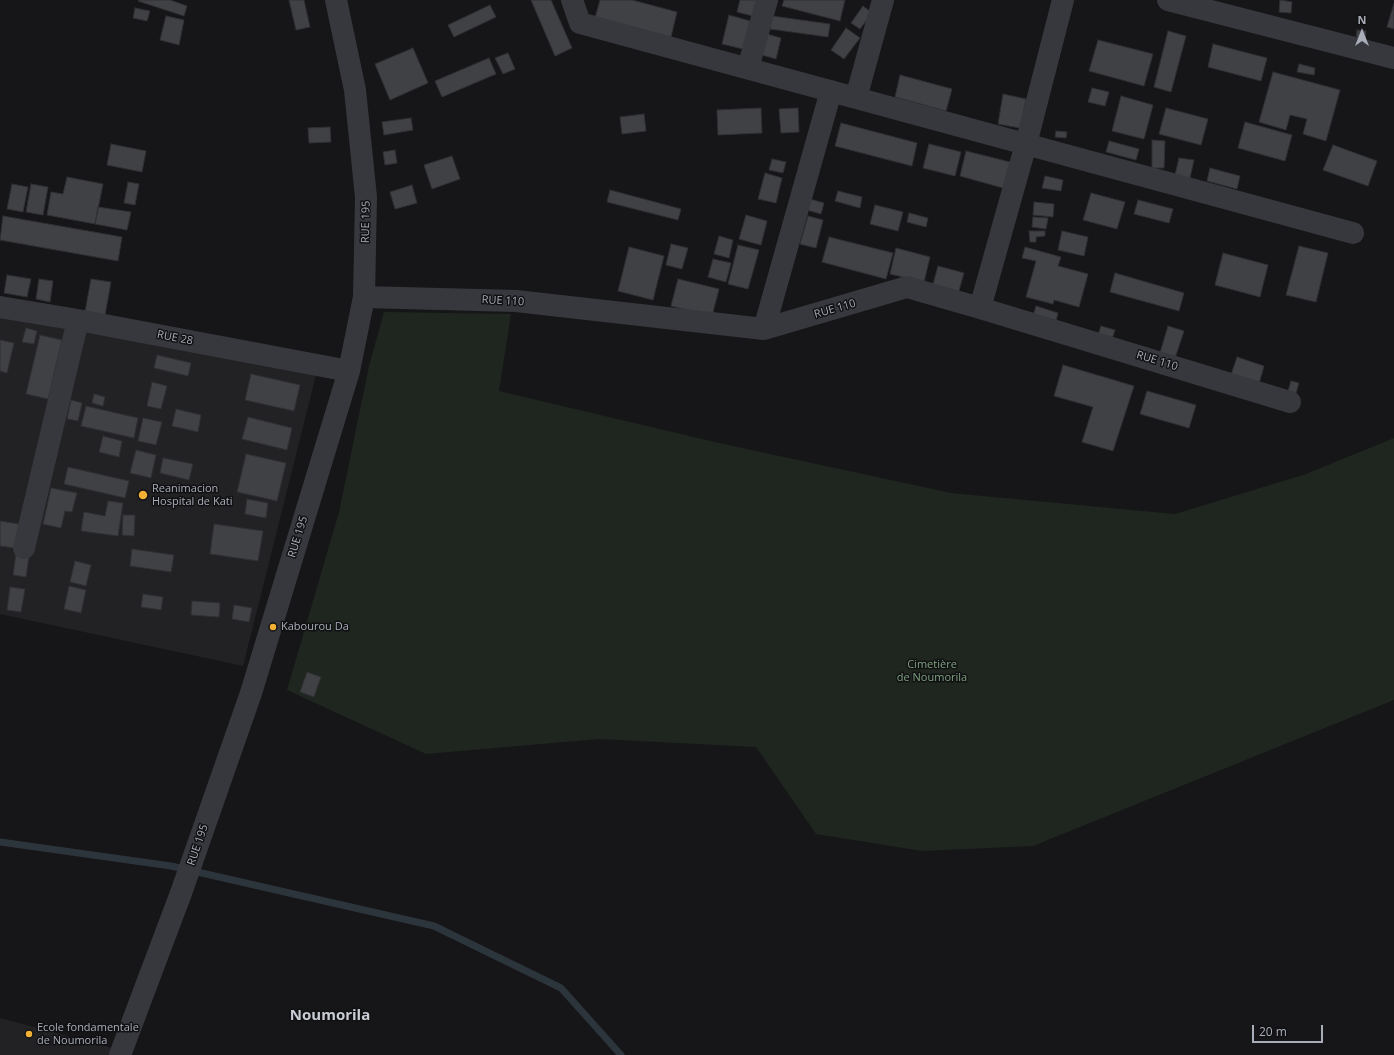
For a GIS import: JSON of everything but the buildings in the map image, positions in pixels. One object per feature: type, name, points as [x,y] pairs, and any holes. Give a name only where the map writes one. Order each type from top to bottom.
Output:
[{"type":"street","name":"RUE 195","points":[[120,1055],[180,893],[251,693],[349,371],[364,296],[366,197],[355,90],[346,39],[336,0]]},
{"type":"street","points":[[572,0],[580,23],[1352,233]]},
{"type":"street","points":[[748,68],[767,0]]},
{"type":"street","points":[[856,98],[883,0]]},
{"type":"street","points":[[980,308],[1026,144],[1063,0]]},
{"type":"street","points":[[1168,0],[1394,58]]},
{"type":"street","points":[[764,329],[831,91]]},
{"type":"street","name":"RUE 110","points":[[364,296],[516,301],[764,329],[907,287],[1290,402]]},
{"type":"street","name":"RUE 28","points":[[0,307],[78,320],[349,371]]},
{"type":"street","points":[[24,548],[78,320]]},
{"type":"shaded area","name":"Reanimacion Hospital de Kati","points":[[0,315],[316,375],[243,666],[0,614]]},
{"type":"shaded area","name":"Ecole fondamentale de Noumorila","points":[[0,1018],[117,1049],[114,1055],[0,1055]]},
{"type":"green space","name":"Cimetière de Noumorila","points":[[384,312],[511,314],[499,391],[719,443],[951,493],[1175,514],[1306,474],[1394,438],[1394,700],[1033,846],[922,851],[816,834],[756,747],[599,739],[426,754],[287,690],[339,512],[369,366]]},
{"type":"waterway","points":[[0,842],[171,866],[434,926],[561,988],[621,1055]]},
{"type":"place","name":"Reanimacion Hospital de Kati","points":[[143,495]]},
{"type":"place","name":"Kabourou Da","points":[[273,627]]},
{"type":"place","name":"Ecole fondamentale de Noumorila","points":[[29,1034]]},
{"type":"district","name":"Noumorila","points":[[330,1016]]}]
